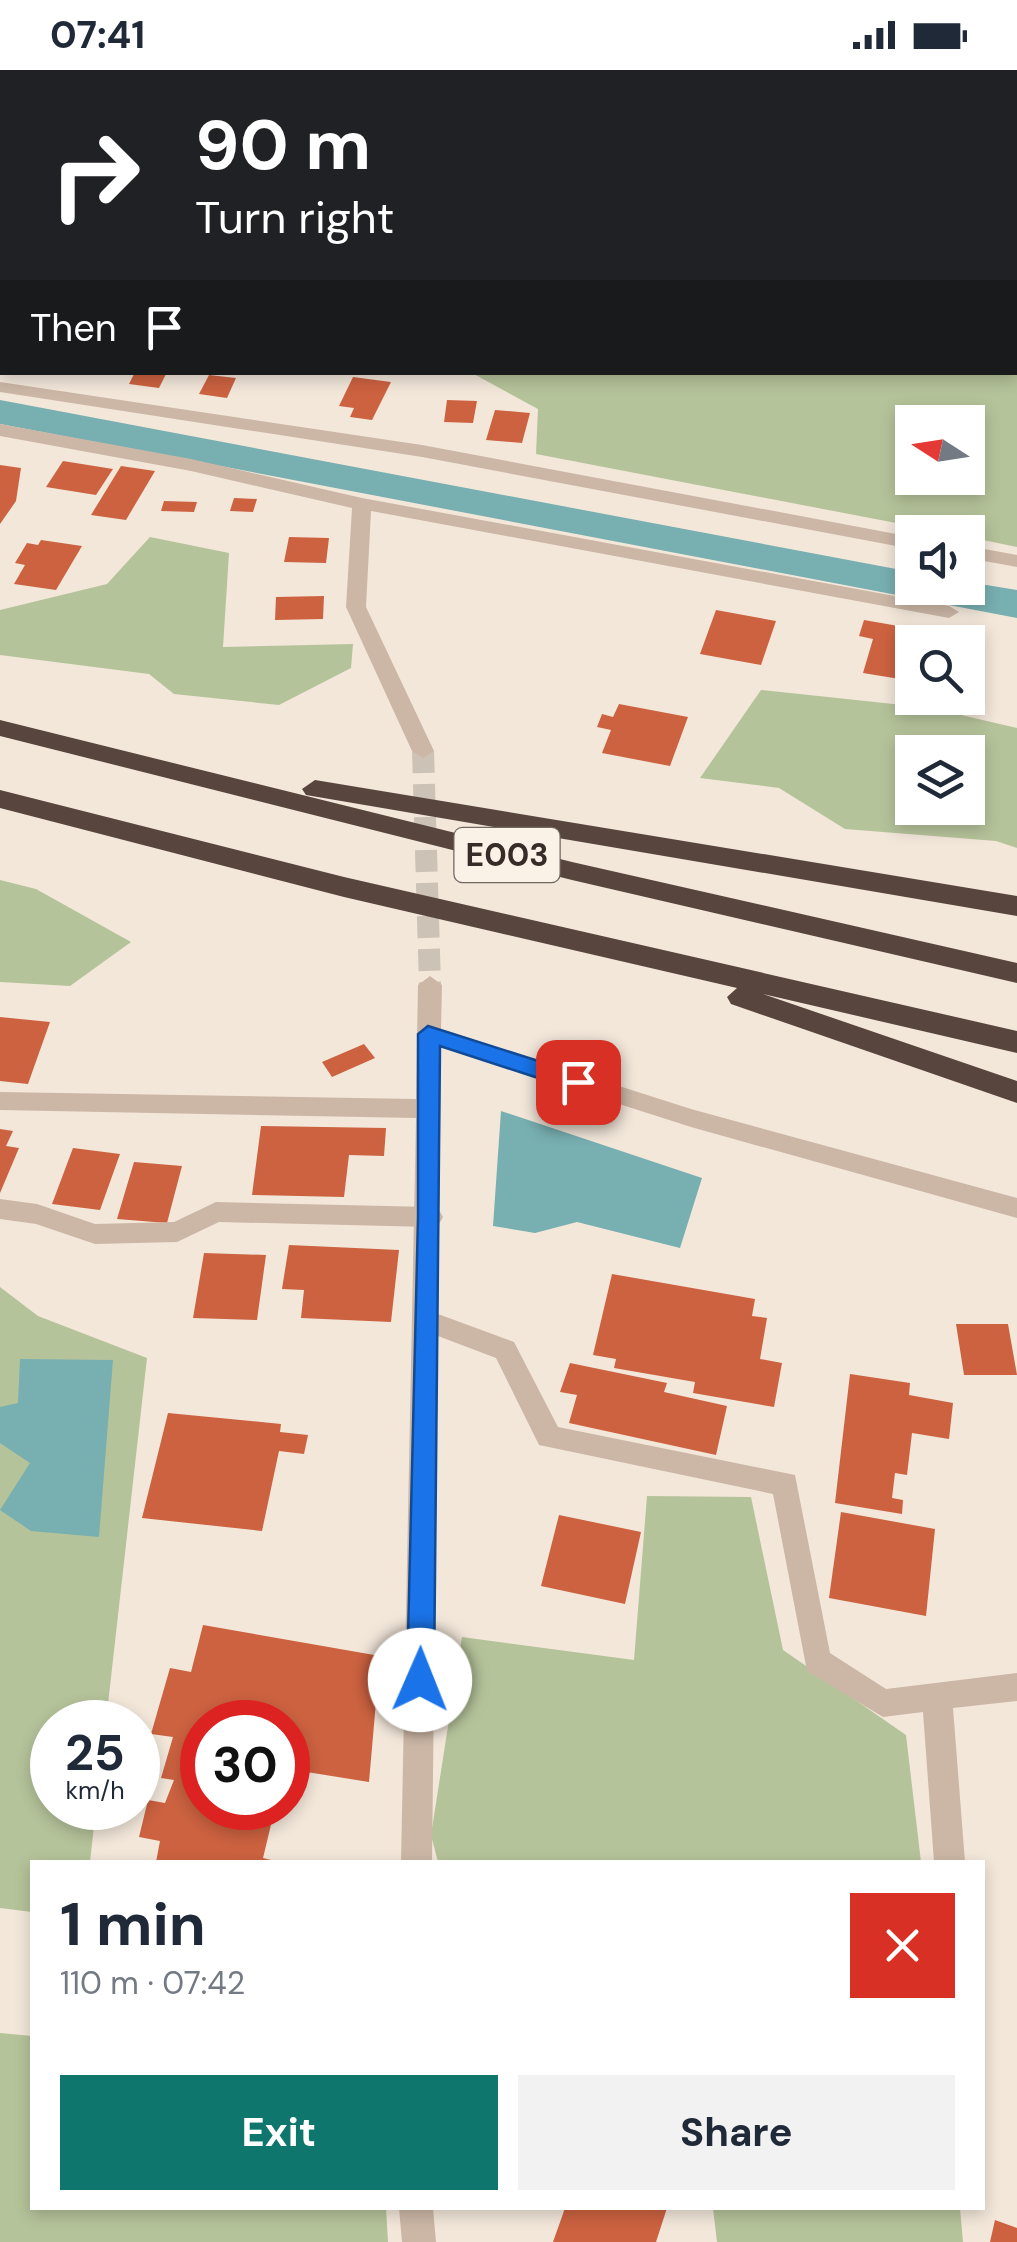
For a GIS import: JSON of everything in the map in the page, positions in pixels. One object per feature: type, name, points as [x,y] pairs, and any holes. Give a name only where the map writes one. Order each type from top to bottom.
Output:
[{"type":"highway","name":"E003","points":[[0,728],[572,871],[1017,973]]},
{"type":"highway","points":[[96,752],[1017,906]]},
{"type":"highway","name":"E003","points":[[0,798],[591,946],[1017,1042]]},
{"type":"highway","points":[[591,946],[1017,1092]]},
{"type":"street","points":[[0,387],[422,450],[895,539]]},
{"type":"street","points":[[0,430],[191,465],[362,504],[949,612]]},
{"type":"street","points":[[362,504],[356,607],[423,752]]},
{"type":"street","points":[[985,555],[1017,561]]},
{"type":"street","points":[[416,1860],[430,1217],[430,984]]},
{"type":"street","points":[[428,1034],[691,1118],[1017,1208]]},
{"type":"street","points":[[0,1102],[429,1108]]},
{"type":"street","points":[[0,1210],[37,1214],[95,1234],[178,1232],[216,1212],[430,1217]]},
{"type":"street","points":[[428,1321],[504,1350],[549,1437],[785,1484],[817,1661],[883,1703],[1017,1687]]},
{"type":"street","points":[[938,1696],[950,1860]]},
{"type":"street","points":[[416,2210],[420,2242]]},
{"type":"green space","points":[[476,375],[1017,375],[1017,547],[985,540],[985,515],[895,515],[895,523],[536,454],[538,409]]},
{"type":"green space","points":[[150,537],[229,553],[223,647],[353,644],[351,668],[279,705],[174,694],[149,674],[0,655],[0,610],[107,584]]},
{"type":"green space","points":[[761,690],[895,704],[895,715],[961,715],[1017,728],[1017,848],[996,841],[845,829],[779,788],[700,778]]},
{"type":"green space","points":[[0,880],[36,889],[131,942],[70,986],[0,982]]},
{"type":"green space","points":[[0,1287],[38,1316],[147,1358],[108,1700],[30,1700],[30,1830],[94,1830],[90,1860],[30,1860],[30,1912],[0,1908]]},
{"type":"green space","points":[[647,1496],[751,1497],[783,1650],[906,1735],[921,1860],[437,1860],[431,1835],[462,1637],[634,1660]]},
{"type":"green space","points":[[0,2033],[30,2036],[30,2210],[386,2210],[388,2242],[0,2242]]},
{"type":"green space","points":[[713,2210],[960,2210],[963,2242],[717,2242]]},
{"type":"water","points":[[501,1111],[702,1178],[680,1248],[577,1222],[535,1233],[493,1226]]},
{"type":"water","points":[[20,1359],[113,1360],[99,1537],[31,1531],[0,1510],[30,1463],[0,1443],[0,1407],[18,1403]]},
{"type":"building","points":[[134,375],[166,375],[159,388],[129,384]]},
{"type":"building","points":[[209,375],[236,378],[227,398],[199,394]]},
{"type":"building","points":[[353,377],[391,382],[372,420],[350,417],[354,408],[339,406]]},
{"type":"building","points":[[447,400],[477,401],[473,423],[444,422]]},
{"type":"building","points":[[495,410],[530,413],[522,443],[486,440]]},
{"type":"building","points":[[63,461],[113,469],[96,495],[46,487]]},
{"type":"building","points":[[0,465],[21,468],[16,501],[0,524]]},
{"type":"building","points":[[121,466],[155,471],[126,520],[91,515]]},
{"type":"building","points":[[234,498],[257,499],[253,512],[230,511]]},
{"type":"building","points":[[164,501],[197,502],[194,512],[161,511]]},
{"type":"building","points":[[289,537],[329,538],[326,563],[284,562]]},
{"type":"building","points":[[41,540],[82,546],[56,590],[14,584],[25,565],[15,563],[27,543],[38,545]]},
{"type":"building","points":[[324,596],[323,619],[275,620],[276,597]]},
{"type":"building","points":[[716,610],[776,621],[761,665],[700,654]]},
{"type":"building","points":[[864,620],[895,625],[895,678],[863,673],[873,639],[859,636]]},
{"type":"building","points":[[619,704],[688,717],[670,766],[602,753],[611,730],[597,727],[602,714],[613,717]]},
{"type":"building","points":[[0,1017],[50,1022],[28,1084],[0,1081]]},
{"type":"building","points":[[364,1044],[375,1058],[332,1077],[322,1062]]},
{"type":"building","points":[[261,1126],[386,1128],[384,1156],[349,1155],[344,1197],[252,1195]]},
{"type":"building","points":[[0,1129],[13,1131],[6,1146],[19,1148],[0,1193]]},
{"type":"building","points":[[73,1148],[120,1154],[100,1210],[52,1204]]},
{"type":"building","points":[[134,1162],[182,1166],[167,1223],[117,1219]]},
{"type":"building","points":[[289,1245],[399,1250],[391,1322],[301,1318],[304,1290],[282,1289]]},
{"type":"building","points":[[204,1253],[266,1255],[257,1320],[193,1318]]},
{"type":"building","points":[[612,1274],[755,1299],[752,1316],[767,1318],[760,1359],[782,1363],[774,1407],[693,1393],[695,1382],[614,1368],[616,1359],[593,1355]]},
{"type":"building","points":[[956,1324],[1008,1324],[1017,1375],[964,1375]]},
{"type":"building","points":[[570,1363],[667,1383],[664,1392],[727,1406],[716,1455],[569,1423],[577,1395],[560,1392]]},
{"type":"building","points":[[850,1374],[910,1383],[909,1395],[953,1403],[949,1439],[912,1433],[907,1475],[895,1473],[892,1498],[903,1500],[902,1514],[835,1503]]},
{"type":"building","points":[[168,1413],[281,1424],[280,1432],[308,1435],[304,1454],[279,1451],[262,1531],[142,1518]]},
{"type":"building","points":[[841,1512],[935,1529],[926,1616],[829,1598]]},
{"type":"building","points":[[559,1515],[641,1532],[625,1604],[541,1586]]},
{"type":"building","points":[[203,1625],[380,1656],[369,1782],[310,1773],[310,1700],[180,1700],[180,1830],[270,1830],[263,1858],[271,1860],[156,1860],[160,1841],[139,1837],[141,1830],[160,1830],[160,1802],[165,1803],[174,1780],[161,1778],[173,1737],[160,1735],[160,1703],[170,1668],[191,1672]]},
{"type":"building","points":[[564,2210],[666,2210],[656,2242],[553,2242]]},
{"type":"building","points":[[995,2220],[1017,2228],[1017,2242],[990,2242]]},
{"type":"waterway","points":[[0,412],[895,583]]},
{"type":"waterway","points":[[985,599],[1017,604]]},
{"type":"tunnel","points":[[423,751],[430,985]]},
{"type":"route","points":[[420,1680],[430,1217],[428,1034],[578,1082]]}]
